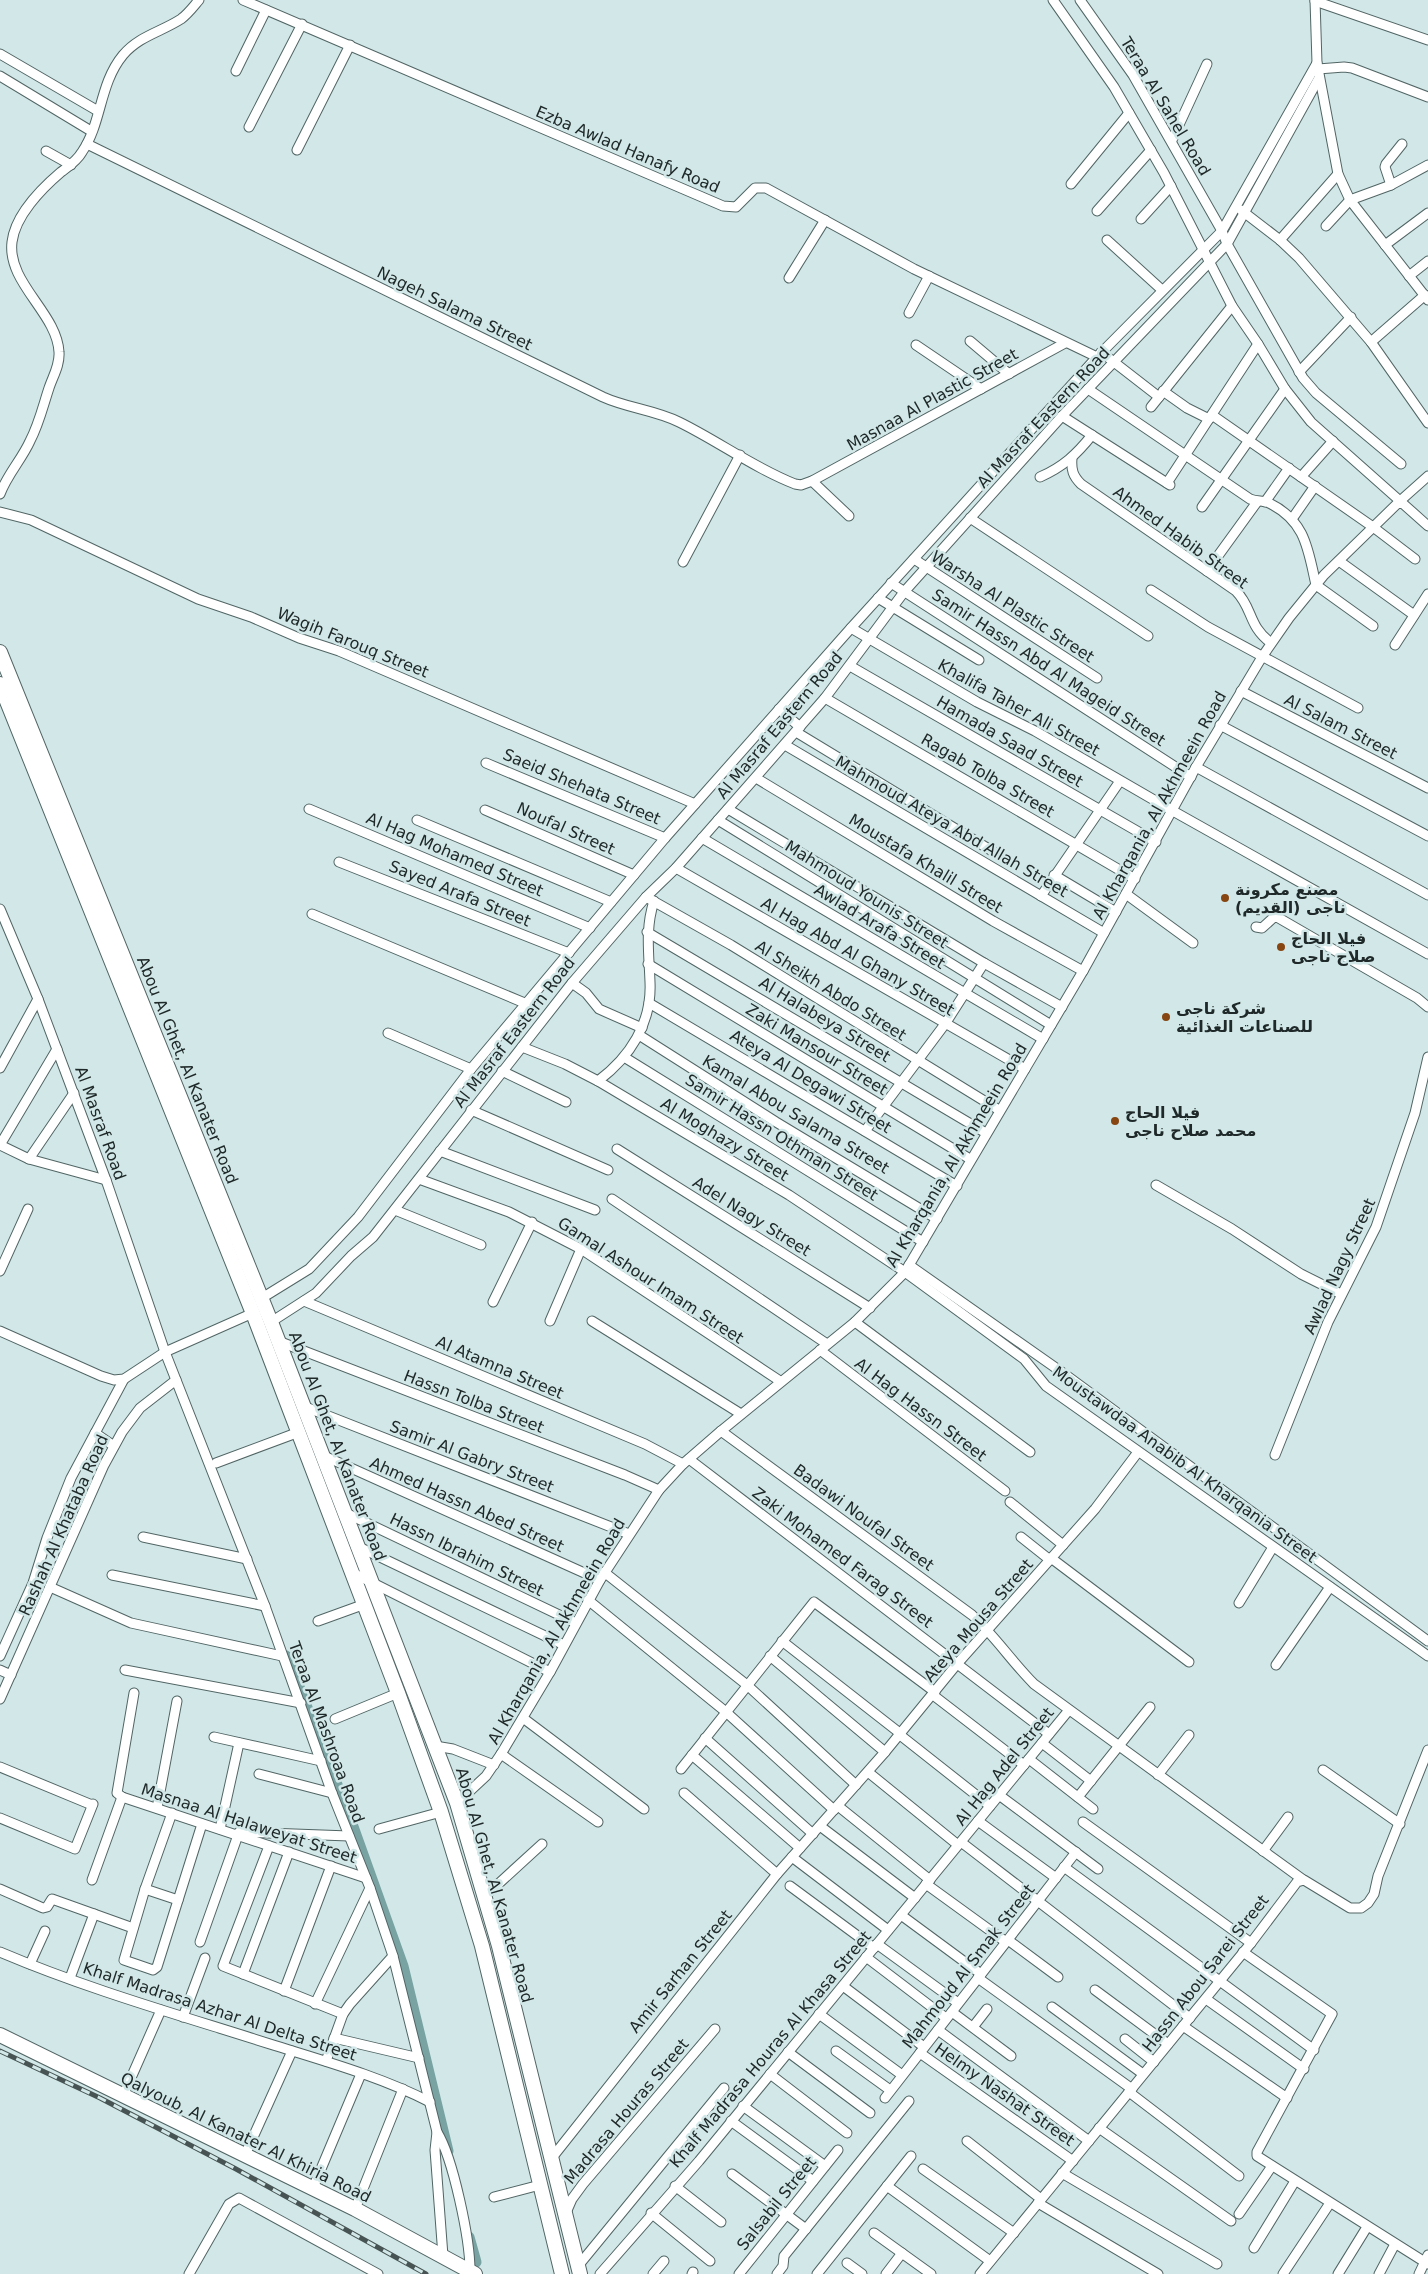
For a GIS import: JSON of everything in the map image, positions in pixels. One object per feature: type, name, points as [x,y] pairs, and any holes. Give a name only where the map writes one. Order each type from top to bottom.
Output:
[{"type":"main road","name":"Abou Al Ghet, Al Kanater Road","points":[[0,652],[262,1298],[456,1803],[498,1946],[579,2270]]},
{"type":"main road","name":"Abou Al Ghet, Al Kanater Road","points":[[0,684],[253,1312],[365,1604],[441,1812],[482,1946],[562,2274]]},
{"type":"main road","name":"Qalyoub, Al Kanater Al Khiria Road","points":[[0,2035],[355,2208],[473,2273]]},
{"type":"street","points":[[0,494],[37,426],[58,366],[59,352],[57,340],[14,263],[12,250],[14,231],[24,213],[46,187],[72,164],[87,144],[109,77],[124,54],[141,39],[182,18],[199,0]]},
{"type":"street","name":"Ezba Awlad Hanafy Road","points":[[243,0],[723,206],[736,207],[750,192],[759,187],[766,188],[929,276],[1065,343],[1099,354],[1161,394],[1187,408],[1211,417]]},
{"type":"street","points":[[1053,0],[1114,87],[1151,150],[1232,306],[1302,413],[1428,526]]},
{"type":"street","name":"Teraa Al Sahel Road","points":[[1080,0],[1133,75],[1172,140],[1222,231],[1227,244],[1299,372],[1316,393],[1401,464]]},
{"type":"street","points":[[1371,342],[1426,298],[1350,200],[1338,174],[1318,70],[1315,1],[1428,40]]},
{"type":"street","points":[[236,72],[266,10]]},
{"type":"street","points":[[249,127],[302,24]]},
{"type":"street","points":[[297,150],[350,45]]},
{"type":"street","points":[[0,54],[98,111]]},
{"type":"street","points":[[1172,140],[1207,64]]},
{"type":"street","points":[[1318,70],[1352,68],[1428,97]]},
{"type":"street","name":"Al Masraf Eastern Road","points":[[262,1298],[309,1269],[358,1218],[471,1069],[665,838],[851,628],[1099,354],[1222,231],[1318,70]]},
{"type":"street","name":"Al Masraf Eastern Road","points":[[271,1322],[316,1293],[351,1256],[373,1237],[572,983],[650,899],[798,730],[850,666],[904,592],[1062,416],[1227,244],[1318,70]]},
{"type":"street","points":[[0,76],[91,131]]},
{"type":"street","points":[[1071,184],[1129,113]]},
{"type":"street","name":"Nageh Salama Street","points":[[87,144],[602,397],[633,408],[670,417],[795,484],[801,485],[812,481]]},
{"type":"street","points":[[1391,185],[1385,168],[1386,164],[1402,144]]},
{"type":"street","points":[[1097,211],[1151,150]]},
{"type":"street","points":[[46,151],[72,164]]},
{"type":"street","points":[[1326,226],[1350,200],[1391,185],[1428,165]]},
{"type":"street","points":[[1280,240],[1338,174]]},
{"type":"street","points":[[1141,219],[1170,186]]},
{"type":"street","points":[[1236,207],[1280,240],[1299,258],[1371,342],[1428,423]]},
{"type":"street","points":[[1385,245],[1428,213]]},
{"type":"street","points":[[789,278],[825,220]]},
{"type":"street","points":[[1107,240],[1162,290]]},
{"type":"street","points":[[1409,276],[1428,261]]},
{"type":"street","points":[[909,313],[929,276]]},
{"type":"street","points":[[1151,407],[1232,306]]},
{"type":"street","points":[[1299,372],[1351,317]]},
{"type":"street","points":[[970,340],[1009,374]]},
{"type":"street","name":"Masnaa Al Plastic Street","points":[[812,481],[1065,343]]},
{"type":"street","points":[[1062,416],[1168,484],[1258,344]]},
{"type":"street","points":[[916,345],[981,389]]},
{"type":"street","points":[[1088,389],[1222,480],[1292,519],[1304,536],[1316,585],[1372,626]]},
{"type":"street","points":[[1202,507],[1285,389]]},
{"type":"street","points":[[1211,417],[1250,440],[1415,559]]},
{"type":"street","points":[[1040,477],[1052,472],[1072,458],[1092,435]]},
{"type":"street","points":[[1301,477],[1333,441]]},
{"type":"street","points":[[683,562],[740,455]]},
{"type":"street","name":"Ahmed Habib Street","points":[[1072,458],[1071,468],[1074,477],[1081,484],[1242,596],[1256,629],[1271,643]]},
{"type":"street","points":[[1207,571],[1289,468]]},
{"type":"street","name":"Al Kharqania, Al Akhmeein Road","points":[[456,1803],[479,1784],[494,1766],[550,1672],[602,1576],[659,1490],[686,1461],[721,1431],[780,1381],[855,1322],[907,1269],[1062,1007],[1220,725],[1271,643],[1316,585],[1339,560],[1428,476]]},
{"type":"street","points":[[812,481],[849,516]]},
{"type":"street","points":[[1292,519],[1315,486]]},
{"type":"street","name":"Wagih Farouq Street","points":[[0,512],[31,520],[133,567],[168,586],[251,616],[299,638],[339,651],[695,804]]},
{"type":"street","points":[[970,518],[1148,636]]},
{"type":"street","name":"Warsha Al Plastic Street","points":[[914,559],[1097,678]]},
{"type":"street","points":[[1339,560],[1414,615]]},
{"type":"street","name":"Samir Hassn Abd Al Mageid Street","points":[[892,583],[1191,777]]},
{"type":"street","points":[[1151,590],[1208,627],[1358,708]]},
{"type":"street","points":[[1395,645],[1428,594]]},
{"type":"street","points":[[878,598],[980,660]]},
{"type":"street","name":"Khalifa Taher Ali Street","points":[[851,628],[977,702],[1035,731],[1120,781],[1428,954]]},
{"type":"street","name":"Hamada Saad Street","points":[[850,666],[1156,842]]},
{"type":"street","name":"Al Salam Street","points":[[1241,691],[1428,788]]},
{"type":"street","name":"Ragab Tolba Street","points":[[825,698],[1135,879]]},
{"type":"street","points":[[779,709],[798,730],[1012,863]]},
{"type":"street","points":[[1220,725],[1428,836]]},
{"type":"street","name":"Mahmoud Ateya Abd Allah Street","points":[[785,745],[1104,933]]},
{"type":"street","name":"Saeid Shehata Street","points":[[486,763],[665,838]]},
{"type":"street","points":[[1196,767],[1428,895]]},
{"type":"street","name":"Moustafa Khalil Street","points":[[756,778],[993,921],[1082,972]]},
{"type":"street","points":[[1042,896],[1075,844],[1120,781]]},
{"type":"street","name":"Al Hag Mohamed Street","points":[[309,809],[590,928]]},
{"type":"street","points":[[728,809],[984,963],[1062,1007]]},
{"type":"street","name":"Noufal Street","points":[[485,810],[634,875]]},
{"type":"street","points":[[417,820],[611,902]]},
{"type":"street","name":"Mahmoud Younis Street","points":[[718,820],[1051,1025]]},
{"type":"street","name":"Awlad Arafa Street","points":[[702,838],[1043,1039]]},
{"type":"street","name":"Sayed Arafa Street","points":[[339,862],[569,953]]},
{"type":"street","name":"Al Hag Abd Al Ghany Street","points":[[676,868],[1025,1069]]},
{"type":"street","points":[[1054,875],[1116,912]]},
{"type":"street","points":[[1126,894],[1193,943]]},
{"type":"street","points":[[598,1080],[624,1057],[640,1031],[649,1003],[650,983],[647,932],[650,899]]},
{"type":"street","name":"Al Sheikh Abdo Street","points":[[650,899],[739,950],[1000,1110]]},
{"type":"street","name":"Al Masraf Road","points":[[0,908],[74,1093],[106,1180],[164,1352]]},
{"type":"street","points":[[312,914],[527,1004]]},
{"type":"street","points":[[1256,927],[1262,928],[1273,918],[1277,917],[1417,998],[1428,1007]]},
{"type":"street","name":"Al Halabeya Street","points":[[647,932],[986,1133]]},
{"type":"street","points":[[866,1131],[945,1024],[984,963]]},
{"type":"street","name":"Zaki Mansour Street","points":[[648,964],[970,1160]]},
{"type":"street","name":"Kamal Abou Salama Street","points":[[572,983],[586,993],[599,1009],[640,1031],[776,1122],[937,1219]]},
{"type":"street","points":[[0,1068],[38,999]]},
{"type":"street","name":"Ateya Al Degawi Street","points":[[649,1003],[957,1186]]},
{"type":"street","points":[[388,1033],[471,1069]]},
{"type":"street","name":"Al Moghazy Street","points":[[522,1047],[565,1064],[598,1080],[789,1194],[907,1269]]},
{"type":"street","points":[[57,1049],[0,1145],[30,1158],[106,1180]]},
{"type":"street","name":"Awlad Nagy Street","points":[[1275,1455],[1341,1294],[1376,1226],[1415,1114],[1428,1056]]},
{"type":"street","name":"Samir Hassn Othman Street","points":[[624,1057],[923,1242]]},
{"type":"street","points":[[502,1071],[566,1102]]},
{"type":"street","points":[[30,1158],[74,1093]]},
{"type":"street","points":[[472,1110],[608,1170]]},
{"type":"street","name":"Adel Nagy Street","points":[[618,1149],[870,1308]]},
{"type":"street","points":[[440,1151],[595,1210]]},
{"type":"street","name":"Gamal Ashour Imam Street","points":[[419,1179],[509,1212],[532,1222],[581,1249],[780,1381]]},
{"type":"street","points":[[1156,1185],[1232,1229],[1301,1274],[1341,1294]]},
{"type":"street","name":"Al Hag Hassn Street","points":[[612,1199],[823,1347],[1005,1491]]},
{"type":"street","points":[[0,1271],[28,1209]]},
{"type":"street","points":[[395,1210],[481,1245]]},
{"type":"street","points":[[493,1302],[532,1222]]},
{"type":"street","points":[[550,1321],[581,1249]]},
{"type":"street","name":"Moustawdaa Anabib Al Kharqania Street","points":[[907,1269],[1024,1359],[1046,1386],[1428,1656]]},
{"type":"street","name":"Moustawdaa Anabib Al Kharqania Street","points":[[907,1269],[1063,1373],[1428,1641]]},
{"type":"street","name":"Al Atamna Street","points":[[304,1301],[686,1461]]},
{"type":"street","points":[[0,1656],[33,1583],[47,1538],[70,1478],[124,1379],[164,1352],[253,1312]]},
{"type":"street","points":[[592,1321],[741,1414]]},
{"type":"street","points":[[855,1322],[1030,1452]]},
{"type":"street","points":[[1,1334],[101,1376],[114,1380],[124,1379]]},
{"type":"street","name":"Hassn Tolba Street","points":[[278,1341],[625,1475],[659,1490]]},
{"type":"street","name":"Teraa Al Mashroaa Road","points":[[164,1352],[265,1606],[332,1793],[370,1888],[393,1956],[437,2132],[446,2150],[457,2193],[473,2273]]},
{"type":"street","name":"Rashah Al Khataba Road","points":[[0,1699],[114,1446],[140,1408],[176,1380]]},
{"type":"street","name":"Samir Al Gabry Street","points":[[303,1406],[629,1534]]},
{"type":"street","name":"Badawi Noufal Street","points":[[721,1431],[972,1616],[988,1630],[1025,1675],[1069,1710],[1302,1879]]},
{"type":"street","points":[[216,1463],[299,1432]]},
{"type":"street","points":[[95,1433],[114,1446]]},
{"type":"street","name":"Ateya Mousa Street","points":[[836,1808],[957,1664],[1095,1510],[1138,1452]]},
{"type":"street","name":"Ahmed Hassn Abed Street","points":[[322,1455],[602,1576],[747,1686],[856,1785]]},
{"type":"street","name":"Zaki Mohamed Farag Street","points":[[686,1461],[1049,1734]]},
{"type":"street","points":[[1010,1502],[1063,1545]]},
{"type":"street","name":"Hassn Ibrahim Street","points":[[346,1513],[576,1623]]},
{"type":"street","points":[[143,1537],[247,1559]]},
{"type":"street","points":[[1021,1537],[1189,1662]]},
{"type":"street","points":[[359,1547],[564,1645]]},
{"type":"street","points":[[1239,1603],[1273,1547]]},
{"type":"street","points":[[353,1574],[550,1672]]},
{"type":"street","points":[[112,1575],[265,1606]]},
{"type":"street","points":[[50,1587],[131,1624],[282,1656]]},
{"type":"street","points":[[1276,1665],[1330,1587]]},
{"type":"street","points":[[588,1600],[726,1712],[836,1808],[928,1882],[1058,1977]]},
{"type":"street","points":[[681,1769],[814,1602],[1026,1762],[1093,1809]]},
{"type":"street","points":[[318,1621],[365,1604]]},
{"type":"street","points":[[782,1642],[990,1806]]},
{"type":"street","points":[[770,1656],[885,1752]]},
{"type":"street","points":[[0,1670],[11,1675]]},
{"type":"street","points":[[125,1670],[301,1703]]},
{"type":"street","points":[[92,1880],[122,1797],[117,1793],[134,1693]]},
{"type":"street","points":[[335,1718],[398,1693]]},
{"type":"street","points":[[156,1808],[177,1701]]},
{"type":"street","points":[[1078,1797],[1150,1707]]},
{"type":"street","name":"Al Hag Adel Street","points":[[960,1843],[1069,1710]]},
{"type":"street","points":[[523,1718],[644,1809]]},
{"type":"street","points":[[1158,1775],[1189,1734]]},
{"type":"street","points":[[214,1737],[321,1761]]},
{"type":"street","points":[[705,1738],[813,1834]]},
{"type":"street","points":[[239,1743],[224,1831],[349,1836]]},
{"type":"street","points":[[1042,1743],[1091,1781]]},
{"type":"street","points":[[435,1746],[453,1749],[494,1766]]},
{"type":"street","points":[[1302,1879],[1350,1908],[1357,1909],[1364,1906],[1374,1894],[1378,1876],[1428,1750]]},
{"type":"street","points":[[501,1754],[598,1822]]},
{"type":"street","points":[[692,1755],[800,1848]]},
{"type":"street","points":[[0,1767],[92,1804],[77,1849],[0,1818]]},
{"type":"street","points":[[1323,1770],[1400,1824]]},
{"type":"street","points":[[868,1772],[1190,2018]]},
{"type":"street","points":[[259,1774],[332,1793]]},
{"type":"street","points":[[684,1793],[776,1874]]},
{"type":"street","points":[[1000,1795],[1098,1869]]},
{"type":"street","name":"Masnaa Al Halaweyat Street","points":[[122,1797],[366,1878]]},
{"type":"street","name":"Amir Sarhan Street","points":[[550,2160],[776,1874],[836,1808]]},
{"type":"street","points":[[379,1829],[441,1812]]},
{"type":"street","points":[[172,1813],[145,1889],[124,1960],[150,1970],[155,1969],[202,1824]]},
{"type":"street","points":[[1263,1851],[1288,1818]]},
{"type":"street","points":[[978,1821],[1056,1878]]},
{"type":"street","points":[[1083,1822],[1251,1943]]},
{"type":"street","points":[[820,1826],[914,1898]]},
{"type":"street","points":[[200,1942],[238,1835]]},
{"type":"street","name":"Khalf Madrasa Houras Al Khasa Street","points":[[600,2274],[731,2121],[960,1843]]},
{"type":"street","points":[[484,1897],[542,1844]]},
{"type":"street","points":[[269,1846],[223,1966],[343,2014]]},
{"type":"street","points":[[243,1974],[289,1852]]},
{"type":"street","name":"Mahmoud Al Smak Street","points":[[836,2051],[888,2094],[1076,1852]]},
{"type":"street","points":[[792,1857],[888,1930]]},
{"type":"street","points":[[284,1991],[332,1866]]},
{"type":"street","points":[[1064,1867],[1314,2050]]},
{"type":"street","name":"Hassn Abou Sarei Street","points":[[980,2274],[1251,1943],[1292,1886],[1302,1879]]},
{"type":"street","points":[[790,1886],[958,2003]]},
{"type":"street","points":[[315,2004],[370,1888]]},
{"type":"street","points":[[0,1889],[43,1908],[48,1906],[52,1899],[133,1928]]},
{"type":"street","points":[[145,1889],[178,1900]]},
{"type":"street","points":[[70,1978],[94,1914]]},
{"type":"street","points":[[901,1915],[1239,2176]]},
{"type":"street","points":[[30,1964],[45,1931]]},
{"type":"street","name":"Khalf Madrasa Azhar Al Delta Street","points":[[0,1952],[160,2010],[326,2061],[403,2089],[430,2102]]},
{"type":"street","points":[[1243,1952],[1331,2013],[1332,2018],[1257,2154],[1272,2166],[1367,2227],[1427,2261],[1419,2274]]},
{"type":"street","points":[[326,2061],[343,2014],[393,1956]]},
{"type":"street","points":[[866,1957],[949,2015],[973,2027],[1011,2056]]},
{"type":"street","points":[[184,2017],[205,1958]]},
{"type":"street","name":"Helmy Nashat Street","points":[[843,1986],[922,2050],[1073,2161]]},
{"type":"street","points":[[1095,1990],[1168,2044]]},
{"type":"street","points":[[1206,1998],[1304,2069]]},
{"type":"street","points":[[1052,2007],[1143,2074]]},
{"type":"street","points":[[973,2027],[987,2009]]},
{"type":"street","points":[[123,2096],[160,2010]]},
{"type":"street","points":[[820,2014],[902,2075]]},
{"type":"street","points":[[1183,2026],[1287,2098]]},
{"type":"street","name":"Madrasa Houras Street","points":[[565,2215],[572,2199],[583,2184],[715,2029]]},
{"type":"street","points":[[938,2030],[1089,2141]]},
{"type":"street","points":[[334,2038],[419,2058]]},
{"type":"street","points":[[1125,2039],[1154,2062]]},
{"type":"street","points":[[245,2155],[292,2051]]},
{"type":"street","points":[[788,2052],[870,2113]]},
{"type":"street","points":[[313,2188],[361,2074]]},
{"type":"street","points":[[770,2074],[847,2133]]},
{"type":"street","points":[[579,2270],[724,2088]]},
{"type":"street","points":[[355,2208],[403,2089]]},
{"type":"street","points":[[776,2274],[783,2266],[784,2256],[909,2101]]},
{"type":"street","points":[[743,2106],[825,2166]]},
{"type":"street","points":[[731,2121],[813,2181]]},
{"type":"street","points":[[1099,2128],[1231,2221]]},
{"type":"street","name":"Teraa Al Mashroaa Road","points":[[437,2132],[435,2150],[444,2256]]},
{"type":"street","points":[[967,2142],[1040,2201],[1158,2274]]},
{"type":"street","name":"Salsabil Street","points":[[739,2274],[838,2150]]},
{"type":"street","points":[[817,2274],[911,2156]]},
{"type":"street","points":[[1239,2214],[1272,2166]]},
{"type":"street","points":[[923,2168],[1014,2233]]},
{"type":"street","points":[[1062,2173],[1217,2264]]},
{"type":"street","points":[[732,2174],[806,2229]]},
{"type":"street","points":[[1254,2248],[1295,2181]]},
{"type":"street","points":[[494,2197],[540,2186]]},
{"type":"street","points":[[675,2186],[721,2222]]},
{"type":"street","points":[[887,2186],[990,2262]]},
{"type":"street","points":[[189,2274],[229,2204],[239,2198],[378,2274]]},
{"type":"street","points":[[1283,2274],[1330,2203]]},
{"type":"street","points":[[651,2213],[710,2261]]},
{"type":"street","points":[[1338,2274],[1367,2227]]},
{"type":"street","points":[[874,2233],[929,2273]]},
{"type":"street","points":[[1379,2274],[1395,2244]]},
{"type":"street","points":[[886,2274],[902,2253]]},
{"type":"street","points":[[653,2274],[664,2261]]},
{"type":"street","points":[[848,2263],[862,2274]]},
{"type":"waterway","points":[[287,1656],[350,1818],[403,1966],[448,2151]]},
{"type":"waterway","points":[[469,2237],[476,2262]]},
{"type":"railway","points":[[0,2051],[100,2098],[236,2169],[426,2274]]},
{"type":"place","name":"مصنع مكرونة ناجى (القديم)","points":[[1225,898]]},
{"type":"place","name":"فيلا الحاج صلاح ناجى","points":[[1281,947]]},
{"type":"place","name":"شركة ناجى للصناعات الغذائية","points":[[1166,1017]]},
{"type":"place","name":"فيلا الحاج محمد صلاح ناجى","points":[[1115,1121]]}]
